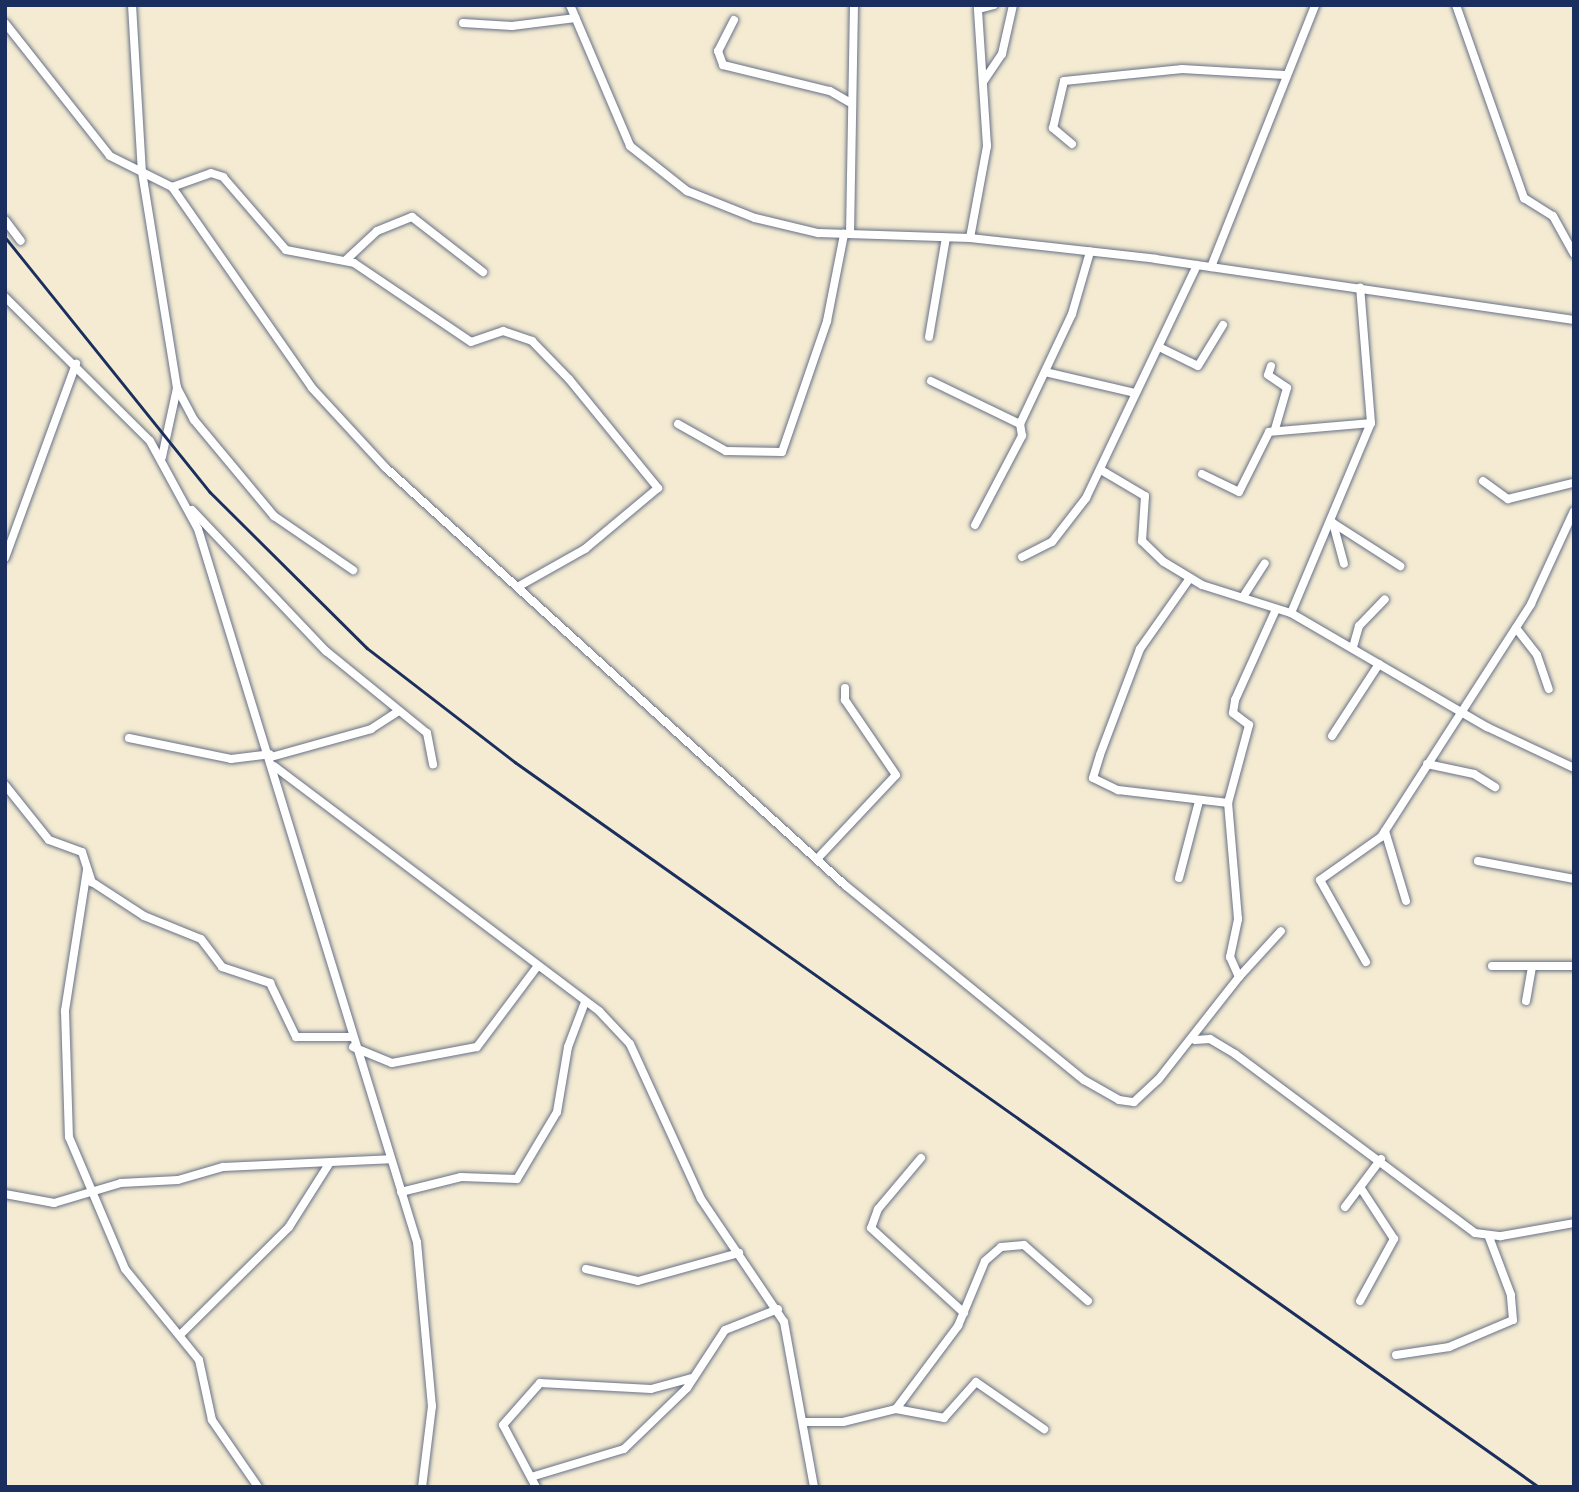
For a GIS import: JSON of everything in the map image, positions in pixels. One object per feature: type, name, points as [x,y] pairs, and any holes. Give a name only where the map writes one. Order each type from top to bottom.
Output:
[{"type":"street","points":[[132,5],[142,172],[177,388],[194,420],[274,516],[353,570]]},
{"type":"street","points":[[678,424],[726,451],[782,452],[827,321],[847,234],[854,5]]},
{"type":"street","points":[[970,238],[987,146],[978,9],[993,5]]},
{"type":"street","points":[[983,82],[1001,58],[1013,5]]},
{"type":"street","points":[[1211,267],[1314,5]]},
{"type":"street","points":[[1456,5],[1524,198],[1553,216],[1574,254]]},
{"type":"street","points":[[463,23],[512,26],[574,10],[621,134],[651,167],[728,209],[847,234],[970,238],[1090,252],[1360,287],[1574,320]]},
{"type":"street","points":[[734,20],[718,51],[723,65],[830,91],[849,102]]},
{"type":"street","points":[[5,23],[110,156],[172,187],[332,411],[817,859],[946,971],[1110,1096],[1134,1102],[1195,1040],[1239,977],[1281,931]]},
{"type":"street","points":[[1073,144],[1053,128],[1064,81],[1182,69],[1285,75]]},
{"type":"street","points":[[172,187],[217,174],[286,250],[346,260],[471,342],[503,331],[532,341],[656,481],[656,491],[584,549],[519,586]]},
{"type":"street","points":[[346,260],[377,231],[412,217],[483,272]]},
{"type":"street","points":[[5,220],[21,241]]},
{"type":"street","points":[[929,337],[946,238]]},
{"type":"street","points":[[975,525],[1022,436],[1020,424],[1045,372],[1090,252]]},
{"type":"street","points":[[1022,557],[1061,533],[1101,470],[1197,265]]},
{"type":"street","points":[[1291,613],[1333,523],[1371,423],[1360,287]]},
{"type":"street","points":[[5,297],[76,364],[162,457],[191,510],[271,759],[353,1047],[417,1242],[426,1314],[432,1406],[422,1487]]},
{"type":"street","points":[[1159,347],[1199,366],[1223,326]]},
{"type":"street","points":[[5,558],[76,364]]},
{"type":"street","points":[[1202,474],[1239,492],[1275,429],[1287,388],[1268,375],[1271,366]]},
{"type":"street","points":[[1045,372],[1135,394]]},
{"type":"street","points":[[931,380],[1020,424]]},
{"type":"street","points":[[162,457],[177,388]]},
{"type":"street","points":[[1275,429],[1371,423]]},
{"type":"street","points":[[1101,470],[1141,491],[1147,500],[1146,550],[1190,578],[1291,613],[1464,709],[1486,727],[1574,768]]},
{"type":"street","points":[[1483,481],[1508,499],[1573,482],[1574,494]]},
{"type":"street","points":[[191,510],[326,651],[397,712],[427,733],[433,764]]},
{"type":"street","points":[[1366,962],[1319,887],[1385,831],[1516,628],[1574,510]]},
{"type":"street","points":[[1333,523],[1345,564]]},
{"type":"street","points":[[1333,523],[1400,566]]},
{"type":"street","points":[[1243,597],[1265,563]]},
{"type":"street","points":[[1190,578],[1140,649],[1093,778],[1118,790],[1228,803]]},
{"type":"street","points":[[1353,647],[1359,626],[1385,599]]},
{"type":"street","points":[[1239,977],[1230,957],[1238,919],[1228,803],[1249,725],[1233,713],[1235,701],[1276,608]]},
{"type":"street","points":[[1516,628],[1537,655],[1549,689]]},
{"type":"street","points":[[1332,736],[1379,664]]},
{"type":"street","points":[[817,859],[895,775],[845,699],[845,688]]},
{"type":"street","points":[[129,738],[231,759],[271,759],[371,729],[397,712]]},
{"type":"street","points":[[271,759],[347,828],[466,908],[536,968],[608,1019],[644,1066],[701,1199],[778,1309],[790,1341],[814,1487]]},
{"type":"street","points":[[1427,764],[1474,774],[1495,787]]},
{"type":"street","points":[[5,785],[49,840],[82,852],[92,883],[144,916],[201,939],[222,967],[270,983],[296,1037],[350,1037]]},
{"type":"street","points":[[1179,878],[1199,801]]},
{"type":"street","points":[[1385,831],[1406,901]]},
{"type":"street","points":[[1478,861],[1574,879]]},
{"type":"street","points":[[87,870],[65,1011],[67,1126],[132,1282],[180,1335],[204,1369],[212,1420],[258,1487]]},
{"type":"street","points":[[1492,966],[1574,966]]},
{"type":"street","points":[[1526,1001],[1532,967]]},
{"type":"street","points":[[353,1047],[392,1063],[477,1047],[536,968]]},
{"type":"street","points":[[401,1192],[461,1177],[516,1179],[557,1111],[568,1046],[585,1002]]},
{"type":"street","points":[[1195,1040],[1217,1042],[1489,1237],[1511,1295],[1513,1320],[1449,1347],[1396,1355]]},
{"type":"street","points":[[921,1158],[878,1209],[871,1228],[964,1313]]},
{"type":"street","points":[[1345,1208],[1362,1190],[1381,1158]]},
{"type":"street","points":[[5,1194],[54,1203],[95,1192],[223,1167],[390,1159]]},
{"type":"street","points":[[180,1335],[289,1227],[329,1164]]},
{"type":"street","points":[[1360,1301],[1394,1239],[1374,1217],[1362,1190]]},
{"type":"street","points":[[1489,1237],[1574,1223]]},
{"type":"street","points":[[896,1409],[964,1313],[985,1261],[1013,1243],[1088,1301]]},
{"type":"street","points":[[586,1269],[638,1281],[739,1253]]},
{"type":"street","points":[[531,1477],[624,1449],[692,1378],[724,1330],[778,1309]]},
{"type":"street","points":[[537,1487],[503,1425],[540,1383],[651,1389],[692,1378]]},
{"type":"street","points":[[803,1422],[844,1422],[896,1409],[944,1418],[976,1382],[1044,1429]]},
{"type":"railway","points":[[5,237],[210,492],[367,648],[515,762],[1539,1487]]}]
